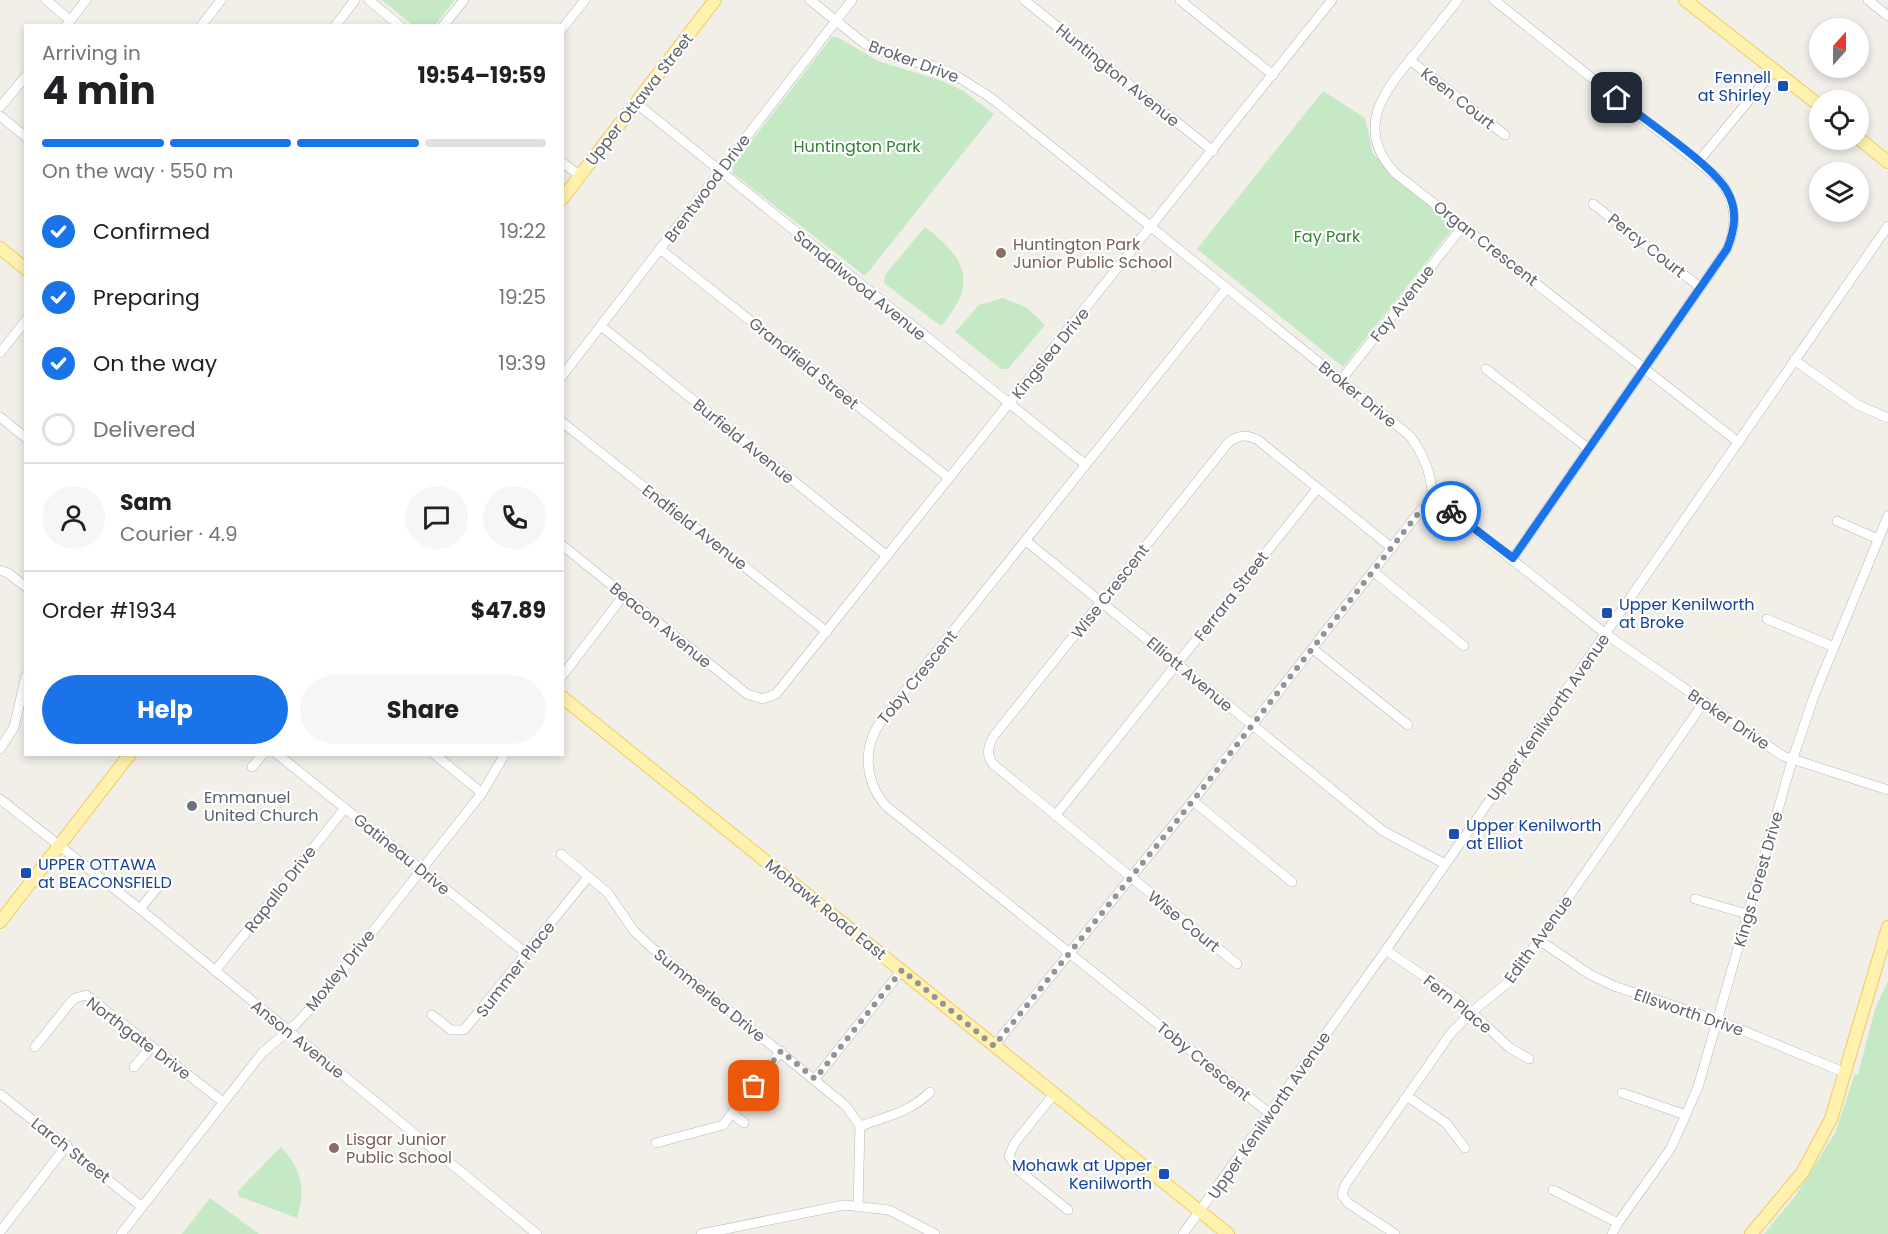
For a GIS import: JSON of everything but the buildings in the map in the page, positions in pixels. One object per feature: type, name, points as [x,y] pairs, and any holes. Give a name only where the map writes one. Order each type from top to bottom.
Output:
[{"type":"main road","name":"Upper Ottawa Street","points":[[564,197],[716,0]]},
{"type":"main road","points":[[1685,0],[1809,97]]},
{"type":"main road","points":[[1869,147],[1888,162]]},
{"type":"main road","points":[[0,248],[24,267]]},
{"type":"main road","name":"Mohawk Road East","points":[[564,699],[1228,1234]]},
{"type":"main road","points":[[0,922],[128,756]]},
{"type":"main road","points":[[1751,1234],[1782,1199],[1816,1150],[1838,1101],[1888,927]]},
{"type":"street","points":[[46,0],[68,23],[86,0]]},
{"type":"street","points":[[203,24],[221,0]]},
{"type":"street","points":[[337,24],[355,0]]},
{"type":"street","points":[[369,0],[398,24]]},
{"type":"street","points":[[445,24],[464,0]]},
{"type":"street","points":[[564,26],[585,0]]},
{"type":"street","name":"Broker Drive","points":[[810,0],[876,50],[934,66],[968,81],[1410,436],[1425,461],[1432,496],[1606,633],[1792,761],[1888,790]]},
{"type":"street","name":"Brentwood Drive","points":[[564,373],[852,0]]},
{"type":"street","name":"Huntington Avenue","points":[[1024,0],[1213,151]]},
{"type":"street","points":[[1180,0],[1273,75]]},
{"type":"street","name":"Kingslea Drive","points":[[763,699],[780,691],[1332,0]]},
{"type":"street","name":"Organ Crescent","points":[[1458,0],[1383,94],[1375,115],[1376,142],[1385,161],[1395,173],[1738,442]]},
{"type":"street","points":[[1494,0],[1720,180],[1727,191],[1735,224],[1727,249],[1513,558]]},
{"type":"street","points":[[1868,0],[1887,12]]},
{"type":"street","name":"Keen Court","points":[[1410,60],[1505,135]]},
{"type":"street","points":[[1698,162],[1774,70]]},
{"type":"street","points":[[0,107],[24,78]]},
{"type":"street","name":"Sandalwood Avenue","points":[[636,103],[1086,465]]},
{"type":"street","points":[[0,116],[24,135]]},
{"type":"street","points":[[564,164],[580,177]]},
{"type":"street","name":"Percy Court","points":[[1593,204],[1700,287]]},
{"type":"street","name":"Fay Avenue","points":[[1341,380],[1463,226]]},
{"type":"street","name":"Upper Kenilworth Avenue","points":[[1183,1234],[1201,1212],[1386,950],[1888,226]]},
{"type":"street","name":"Grandfield Street","points":[[660,249],[949,478]]},
{"type":"street","name":"Toby Crescent","points":[[1226,288],[876,728],[869,746],[868,770],[877,794],[886,806],[1269,1113]]},
{"type":"street","points":[[0,353],[24,323]]},
{"type":"street","name":"Burfield Avenue","points":[[601,326],[887,556]]},
{"type":"street","points":[[1794,360],[1858,405],[1888,418]]},
{"type":"street","points":[[1486,369],[1589,449]]},
{"type":"street","points":[[0,417],[24,436]]},
{"type":"street","name":"Endfield Avenue","points":[[564,424],[827,632]]},
{"type":"street","name":"Wise Crescent","points":[[1131,878],[993,764],[988,757],[988,748],[993,737],[1228,443],[1237,437],[1249,436],[1258,440],[1392,548]]},
{"type":"street","name":"Ferrara Street","points":[[1056,816],[1317,489]]},
{"type":"street","points":[[994,1046],[1253,725],[1432,496]]},
{"type":"street","name":"Kings Forest Drive","points":[[1612,1234],[1617,1223],[1671,1148],[1686,1115],[1718,1020],[1792,761],[1834,647],[1888,516]]},
{"type":"street","points":[[1837,521],[1878,539]]},
{"type":"street","name":"Elliott Avenue","points":[[1026,541],[1383,831],[1445,864]]},
{"type":"street","name":"Beacon Avenue","points":[[564,547],[743,692],[763,699]]},
{"type":"street","points":[[0,570],[8,573],[24,585]]},
{"type":"street","points":[[1374,572],[1464,646]]},
{"type":"street","points":[[564,673],[624,595]]},
{"type":"street","points":[[1767,619],[1834,647]]},
{"type":"street","points":[[1313,648],[1407,725]]},
{"type":"street","points":[[0,749],[14,727],[24,684]]},
{"type":"street","name":"Edith Avenue","points":[[1395,1234],[1348,1203],[1342,1195],[1345,1185],[1451,1033],[1511,980],[1704,702]]},
{"type":"street","points":[[252,767],[261,756]]},
{"type":"street","name":"Gatineau Drive","points":[[280,756],[526,953]]},
{"type":"street","points":[[436,756],[482,793]]},
{"type":"street","name":"Moxley Drive","points":[[121,1234],[263,1052],[317,1001],[482,793],[504,756]]},
{"type":"street","name":"Anson Avenue","points":[[0,800],[140,909],[537,1234]]},
{"type":"street","points":[[1192,801],[1292,882]]},
{"type":"street","name":"Rapallo Drive","points":[[215,971],[345,808]]},
{"type":"street","name":"Summerlea Drive","points":[[561,854],[608,892],[634,931],[651,947],[815,1079],[846,1106],[860,1126]]},
{"type":"street","name":"Summer Place","points":[[432,1015],[451,1030],[464,1030],[588,877]]},
{"type":"street","name":"Wise Court","points":[[1131,878],[1238,964]]},
{"type":"street","points":[[140,909],[161,883]]},
{"type":"street","points":[[1695,898],[1747,914]]},
{"type":"street","name":"Ellsworth Drive","points":[[1539,940],[1589,974],[1614,986],[1718,1020],[1846,1073]]},
{"type":"street","name":"Fern Place","points":[[1386,950],[1473,1012],[1510,1048],[1529,1059]]},
{"type":"street","points":[[815,1079],[902,970]]},
{"type":"street","name":"Northgate Drive","points":[[35,1047],[70,1003],[75,998],[86,995],[223,1102]]},
{"type":"street","points":[[134,1067],[152,1046]]},
{"type":"street","points":[[656,1143],[716,1129],[733,1114],[781,1051]]},
{"type":"street","points":[[858,1205],[860,1126],[918,1104],[930,1092]]},
{"type":"street","points":[[1622,1093],[1686,1115]]},
{"type":"street","name":"Larch Street","points":[[0,1094],[142,1207]]},
{"type":"street","points":[[1054,1094],[1014,1144],[1009,1156],[1017,1169],[1068,1210]]},
{"type":"street","points":[[1408,1097],[1446,1123],[1465,1148]]},
{"type":"street","points":[[733,1114],[744,1123]]},
{"type":"street","points":[[0,1232],[67,1146]]},
{"type":"street","points":[[1553,1190],[1617,1223]]},
{"type":"street","points":[[701,1234],[811,1210],[858,1205],[889,1210],[935,1234]]},
{"type":"green space","points":[[382,0],[455,0],[436,24],[412,24]]},
{"type":"green space","name":"Huntington Park","points":[[832,37],[837,37],[878,61],[945,82],[963,91],[994,114],[865,276],[733,173],[733,165]]},
{"type":"green space","name":"Fay Park","points":[[1323,91],[1365,118],[1373,154],[1454,227],[1343,367],[1197,249]]},
{"type":"green space","points":[[925,227],[950,250],[963,272],[960,296],[941,326],[884,283],[885,275]]},
{"type":"green space","points":[[1003,298],[1027,308],[1045,325],[1008,369],[1001,369],[955,332],[979,305]]},
{"type":"green space","points":[[1888,981],[1888,1234],[1764,1234],[1796,1195],[1835,1133],[1855,1074],[1858,1075],[1875,1009]]},
{"type":"green space","points":[[281,1147],[294,1164],[300,1180],[301,1198],[297,1218],[238,1196],[238,1191]]},
{"type":"green space","points":[[210,1198],[259,1234],[182,1234]]},
{"type":"way so far","points":[[754,1086],[781,1051],[815,1079],[902,970],[994,1046],[1326,634],[1432,496],[1451,511]]},
{"type":"place","name":"Fennell at Shirley","points":[[1783,86]]},
{"type":"place","name":"Huntington Park Junior Public School","points":[[1001,253]]},
{"type":"place","name":"Upper Kenilworth at Broke","points":[[1607,613]]},
{"type":"place","name":"Emmanuel United Church","points":[[192,806]]},
{"type":"place","name":"Upper Kenilworth at Elliot","points":[[1454,834]]},
{"type":"place","name":"UPPER OTTAWA at BEACONSFIELD","points":[[26,873]]},
{"type":"place","name":"Lisgar Junior Public School","points":[[334,1148]]},
{"type":"place","name":"Mohawk at Upper Kenilworth","points":[[1164,1174]]},
{"type":"route","points":[[1451,511],[1513,558],[1727,249],[1734,232],[1732,202],[1720,180],[1617,98]]}]
